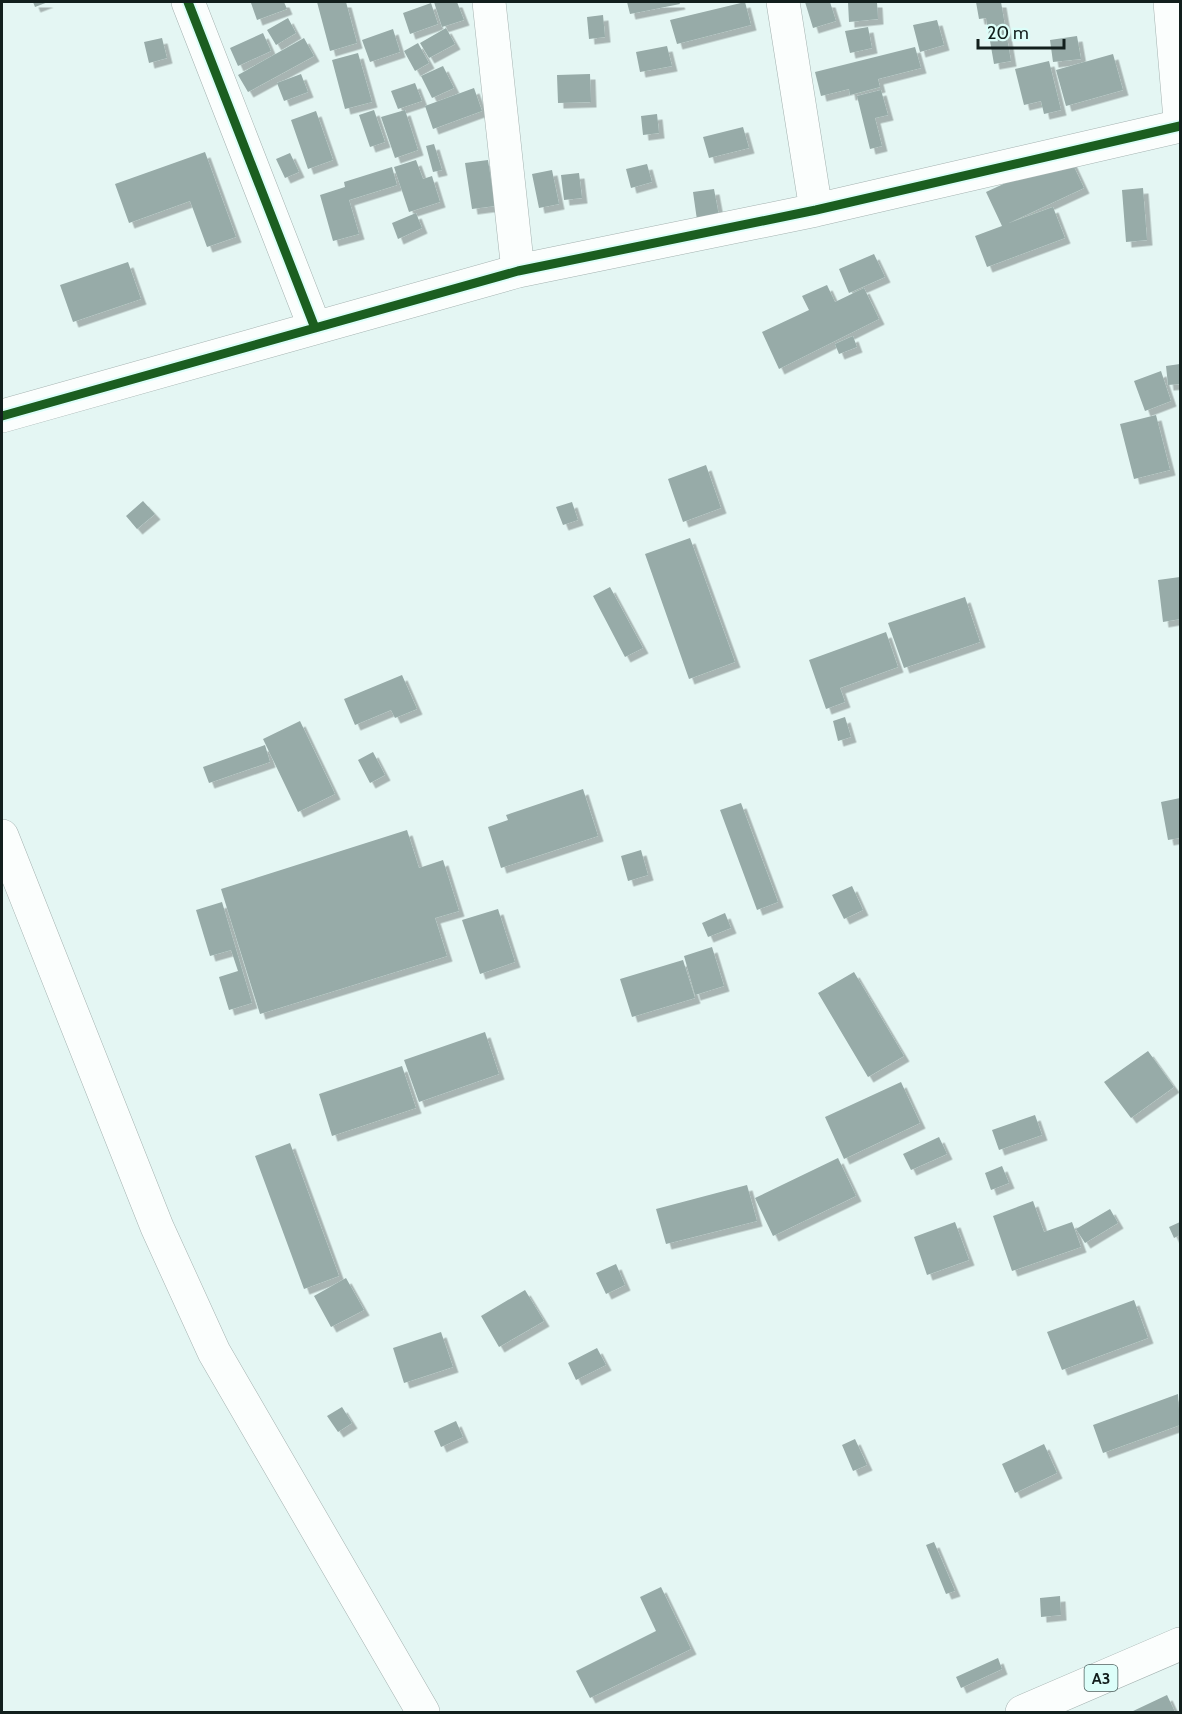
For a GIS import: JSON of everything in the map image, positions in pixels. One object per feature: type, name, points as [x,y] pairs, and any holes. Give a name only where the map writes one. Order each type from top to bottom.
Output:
[{"type":"main road","points":[[188,2],[315,328]]},
{"type":"main road","points":[[489,2],[518,271]]},
{"type":"main road","points":[[783,2],[816,210]]},
{"type":"main road","points":[[1170,2],[1180,119]]},
{"type":"main road","points":[[2,416],[518,271],[816,210],[1180,126]]},
{"type":"main road","points":[[2,836],[157,1227],[214,1352],[423,1713]]},
{"type":"main road","name":"A3","points":[[1022,1713],[1180,1644]]},
{"type":"building","points":[[33,2],[48,2],[35,7]]},
{"type":"building","points":[[284,2],[287,9],[257,20],[251,3]]},
{"type":"building","points":[[317,2],[346,2],[357,43],[330,51]]},
{"type":"building","points":[[434,2],[457,2],[464,20],[442,27]]},
{"type":"building","points":[[627,2],[679,2],[680,4],[630,14]]},
{"type":"building","points":[[745,2],[751,25],[677,44],[670,20]]},
{"type":"building","points":[[805,2],[830,2],[836,21],[813,28]]},
{"type":"building","points":[[848,2],[877,2],[878,19],[849,22]]},
{"type":"building","points":[[976,2],[1001,2],[1011,61],[994,64],[986,18],[979,19]]},
{"type":"building","points":[[431,3],[438,24],[410,34],[403,13]]},
{"type":"building","points":[[603,15],[605,37],[589,39],[587,17]]},
{"type":"building","points":[[288,18],[296,33],[276,45],[267,30]]},
{"type":"building","points":[[937,20],[944,45],[920,52],[913,25]]},
{"type":"building","points":[[868,27],[872,48],[850,53],[845,31]]},
{"type":"building","points":[[446,28],[455,44],[429,58],[420,43]]},
{"type":"building","points":[[393,29],[400,52],[370,62],[362,40]]},
{"type":"building","points":[[263,33],[271,51],[238,66],[230,48]]},
{"type":"building","points":[[1077,36],[1081,59],[1053,62],[1050,40]]},
{"type":"building","points":[[162,38],[167,58],[149,63],[144,42]]},
{"type":"building","points":[[304,38],[314,56],[248,92],[238,75]]},
{"type":"building","points":[[418,43],[429,63],[415,71],[404,51]]},
{"type":"building","points":[[667,46],[672,66],[640,72],[636,52]]},
{"type":"building","points":[[915,47],[921,68],[878,79],[880,87],[850,95],[849,89],[821,96],[815,72]]},
{"type":"building","points":[[358,53],[372,102],[345,109],[332,60]]},
{"type":"building","points":[[1113,54],[1123,90],[1066,106],[1056,70]]},
{"type":"building","points":[[1049,61],[1061,110],[1044,114],[1041,101],[1024,105],[1015,69]]},
{"type":"building","points":[[443,66],[454,88],[432,98],[421,76]]},
{"type":"building","points":[[301,74],[308,92],[284,101],[277,83]]},
{"type":"building","points":[[590,74],[591,102],[558,103],[557,75]]},
{"type":"building","points":[[415,83],[422,101],[398,109],[391,91]]},
{"type":"building","points":[[474,88],[482,111],[433,129],[425,106]]},
{"type":"building","points":[[881,90],[888,115],[875,118],[882,146],[870,149],[857,96]]},
{"type":"building","points":[[374,110],[385,142],[370,147],[359,115]]},
{"type":"building","points":[[405,110],[418,150],[395,158],[381,117]]},
{"type":"building","points":[[316,111],[333,160],[308,169],[291,120]]},
{"type":"building","points":[[657,114],[659,133],[643,135],[641,116]]},
{"type":"building","points":[[743,127],[749,148],[709,158],[703,137]]},
{"type":"building","points":[[434,144],[442,170],[433,172],[426,146]]},
{"type":"building","points":[[205,152],[236,237],[207,247],[190,201],[129,223],[115,184]]},
{"type":"building","points":[[290,153],[299,172],[285,178],[276,159]]},
{"type":"building","points":[[1068,154],[1084,188],[1009,223],[1053,207],[1065,238],[987,267],[975,236],[1002,226],[986,192]]},
{"type":"building","points":[[416,160],[423,179],[432,176],[440,202],[409,212],[394,167]]},
{"type":"building","points":[[488,160],[495,206],[472,209],[465,163]]},
{"type":"building","points":[[647,164],[652,182],[631,188],[626,169]]},
{"type":"building","points":[[392,167],[397,185],[349,200],[359,234],[333,241],[320,195],[345,187],[344,182]]},
{"type":"building","points":[[552,170],[559,204],[539,208],[532,174]]},
{"type":"building","points":[[579,173],[582,198],[564,200],[561,175]]},
{"type":"building","points":[[1143,188],[1147,240],[1126,242],[1122,190]]},
{"type":"building","points":[[714,189],[719,216],[697,220],[693,192]]},
{"type":"building","points":[[416,213],[422,228],[398,239],[392,223]]},
{"type":"building","points":[[874,254],[885,277],[849,293],[839,269]]},
{"type":"building","points":[[128,262],[141,299],[73,322],[60,285]]},
{"type":"building","points":[[827,285],[835,302],[864,288],[879,319],[779,369],[762,332],[809,310],[802,296]]},
{"type":"building","points":[[853,336],[857,347],[839,354],[835,344]]},
{"type":"building","points":[[1180,364],[1180,384],[1168,385],[1166,366]]},
{"type":"building","points":[[1161,371],[1171,401],[1145,411],[1134,381]]},
{"type":"building","points":[[1156,415],[1170,470],[1134,479],[1120,424]]},
{"type":"building","points":[[706,465],[721,508],[683,522],[668,479]]},
{"type":"building","points":[[143,501],[155,514],[137,529],[126,516]]},
{"type":"building","points":[[572,502],[578,520],[563,525],[556,507]]},
{"type":"building","points":[[690,538],[735,662],[689,679],[645,554]]},
{"type":"building","points":[[1180,577],[1180,619],[1163,622],[1158,580]]},
{"type":"building","points":[[610,587],[643,648],[625,657],[593,596]]},
{"type":"building","points":[[965,597],[980,642],[904,668],[888,623]]},
{"type":"building","points":[[886,632],[898,667],[840,688],[845,702],[826,709],[809,660]]},
{"type":"building","points":[[402,675],[417,709],[395,718],[391,710],[355,725],[344,699]]},
{"type":"building","points":[[845,717],[851,737],[838,741],[833,721]]},
{"type":"building","points":[[300,721],[335,794],[298,812],[263,739]]},
{"type":"building","points":[[265,745],[270,762],[209,783],[203,767]]},
{"type":"building","points":[[373,752],[385,775],[370,783],[358,760]]},
{"type":"building","points":[[583,789],[598,836],[501,868],[488,827],[508,820],[506,815]]},
{"type":"building","points":[[1180,798],[1180,838],[1168,840],[1161,802]]},
{"type":"building","points":[[741,803],[778,902],[757,910],[720,810]]},
{"type":"building","points":[[407,830],[419,868],[443,860],[459,911],[435,918],[447,956],[260,1014],[221,889]]},
{"type":"building","points":[[641,850],[648,875],[628,881],[621,856]]},
{"type":"building","points":[[852,886],[863,910],[844,919],[832,895]]},
{"type":"building","points":[[222,902],[252,1003],[229,1010],[219,977],[238,971],[231,950],[210,956],[196,910]]},
{"type":"building","points":[[498,909],[515,962],[480,974],[462,920]]},
{"type":"building","points":[[725,913],[731,928],[708,937],[702,923]]},
{"type":"building","points":[[712,947],[724,986],[695,995],[684,956]]},
{"type":"building","points":[[683,960],[695,998],[632,1017],[620,979]]},
{"type":"building","points":[[854,972],[904,1056],[868,1077],[818,993]]},
{"type":"building","points":[[485,1032],[499,1074],[419,1102],[404,1060]]},
{"type":"building","points":[[1148,1051],[1174,1087],[1131,1118],[1104,1082]]},
{"type":"building","points":[[402,1066],[416,1108],[332,1136],[319,1094]]},
{"type":"building","points":[[901,1082],[920,1123],[844,1159],[825,1117]]},
{"type":"building","points":[[1035,1115],[1042,1135],[999,1150],[992,1130]]},
{"type":"building","points":[[939,1137],[947,1154],[911,1170],[903,1154]]},
{"type":"building","points":[[290,1143],[339,1276],[304,1289],[255,1156]]},
{"type":"building","points":[[838,1158],[856,1196],[773,1236],[755,1198]]},
{"type":"building","points":[[1002,1166],[1009,1183],[991,1190],[985,1173]]},
{"type":"building","points":[[747,1185],[757,1221],[666,1244],[656,1209]]},
{"type":"building","points":[[1033,1201],[1044,1232],[1072,1222],[1081,1247],[1012,1271],[993,1216]]},
{"type":"building","points":[[1110,1209],[1118,1223],[1085,1243],[1076,1229]]},
{"type":"building","points":[[955,1222],[969,1260],[927,1275],[914,1237]]},
{"type":"building","points":[[1180,1222],[1180,1235],[1174,1238],[1169,1227]]},
{"type":"building","points":[[616,1264],[625,1285],[606,1294],[596,1273]]},
{"type":"building","points":[[346,1278],[364,1310],[331,1327],[314,1296]]},
{"type":"building","points":[[525,1290],[544,1321],[499,1347],[481,1316]]},
{"type":"building","points":[[1134,1300],[1148,1338],[1062,1370],[1047,1332]]},
{"type":"building","points":[[441,1332],[453,1367],[404,1383],[393,1348]]},
{"type":"building","points":[[597,1348],[606,1365],[576,1380],[568,1363]]},
{"type":"building","points":[[1178,1394],[1180,1425],[1103,1453],[1093,1425]]},
{"type":"building","points":[[342,1407],[352,1423],[338,1432],[327,1416]]},
{"type":"building","points":[[456,1421],[463,1437],[441,1447],[434,1431]]},
{"type":"building","points":[[855,1439],[867,1465],[853,1471],[842,1445]]},
{"type":"building","points":[[1044,1444],[1057,1473],[1015,1493],[1002,1464]]},
{"type":"building","points":[[934,1542],[955,1591],[946,1594],[926,1545]]},
{"type":"building","points":[[661,1587],[691,1649],[590,1698],[576,1671],[656,1631],[640,1597]]},
{"type":"building","points":[[1060,1596],[1061,1615],[1041,1617],[1040,1598]]},
{"type":"building","points":[[998,1658],[1002,1669],[961,1688],[956,1677]]},
{"type":"building","points":[[1167,1695],[1175,1712],[1131,1712]]},
{"type":"cycle path","points":[[188,2],[315,328]]},
{"type":"cycle path","points":[[2,416],[518,271],[816,210],[1180,126]]}]
